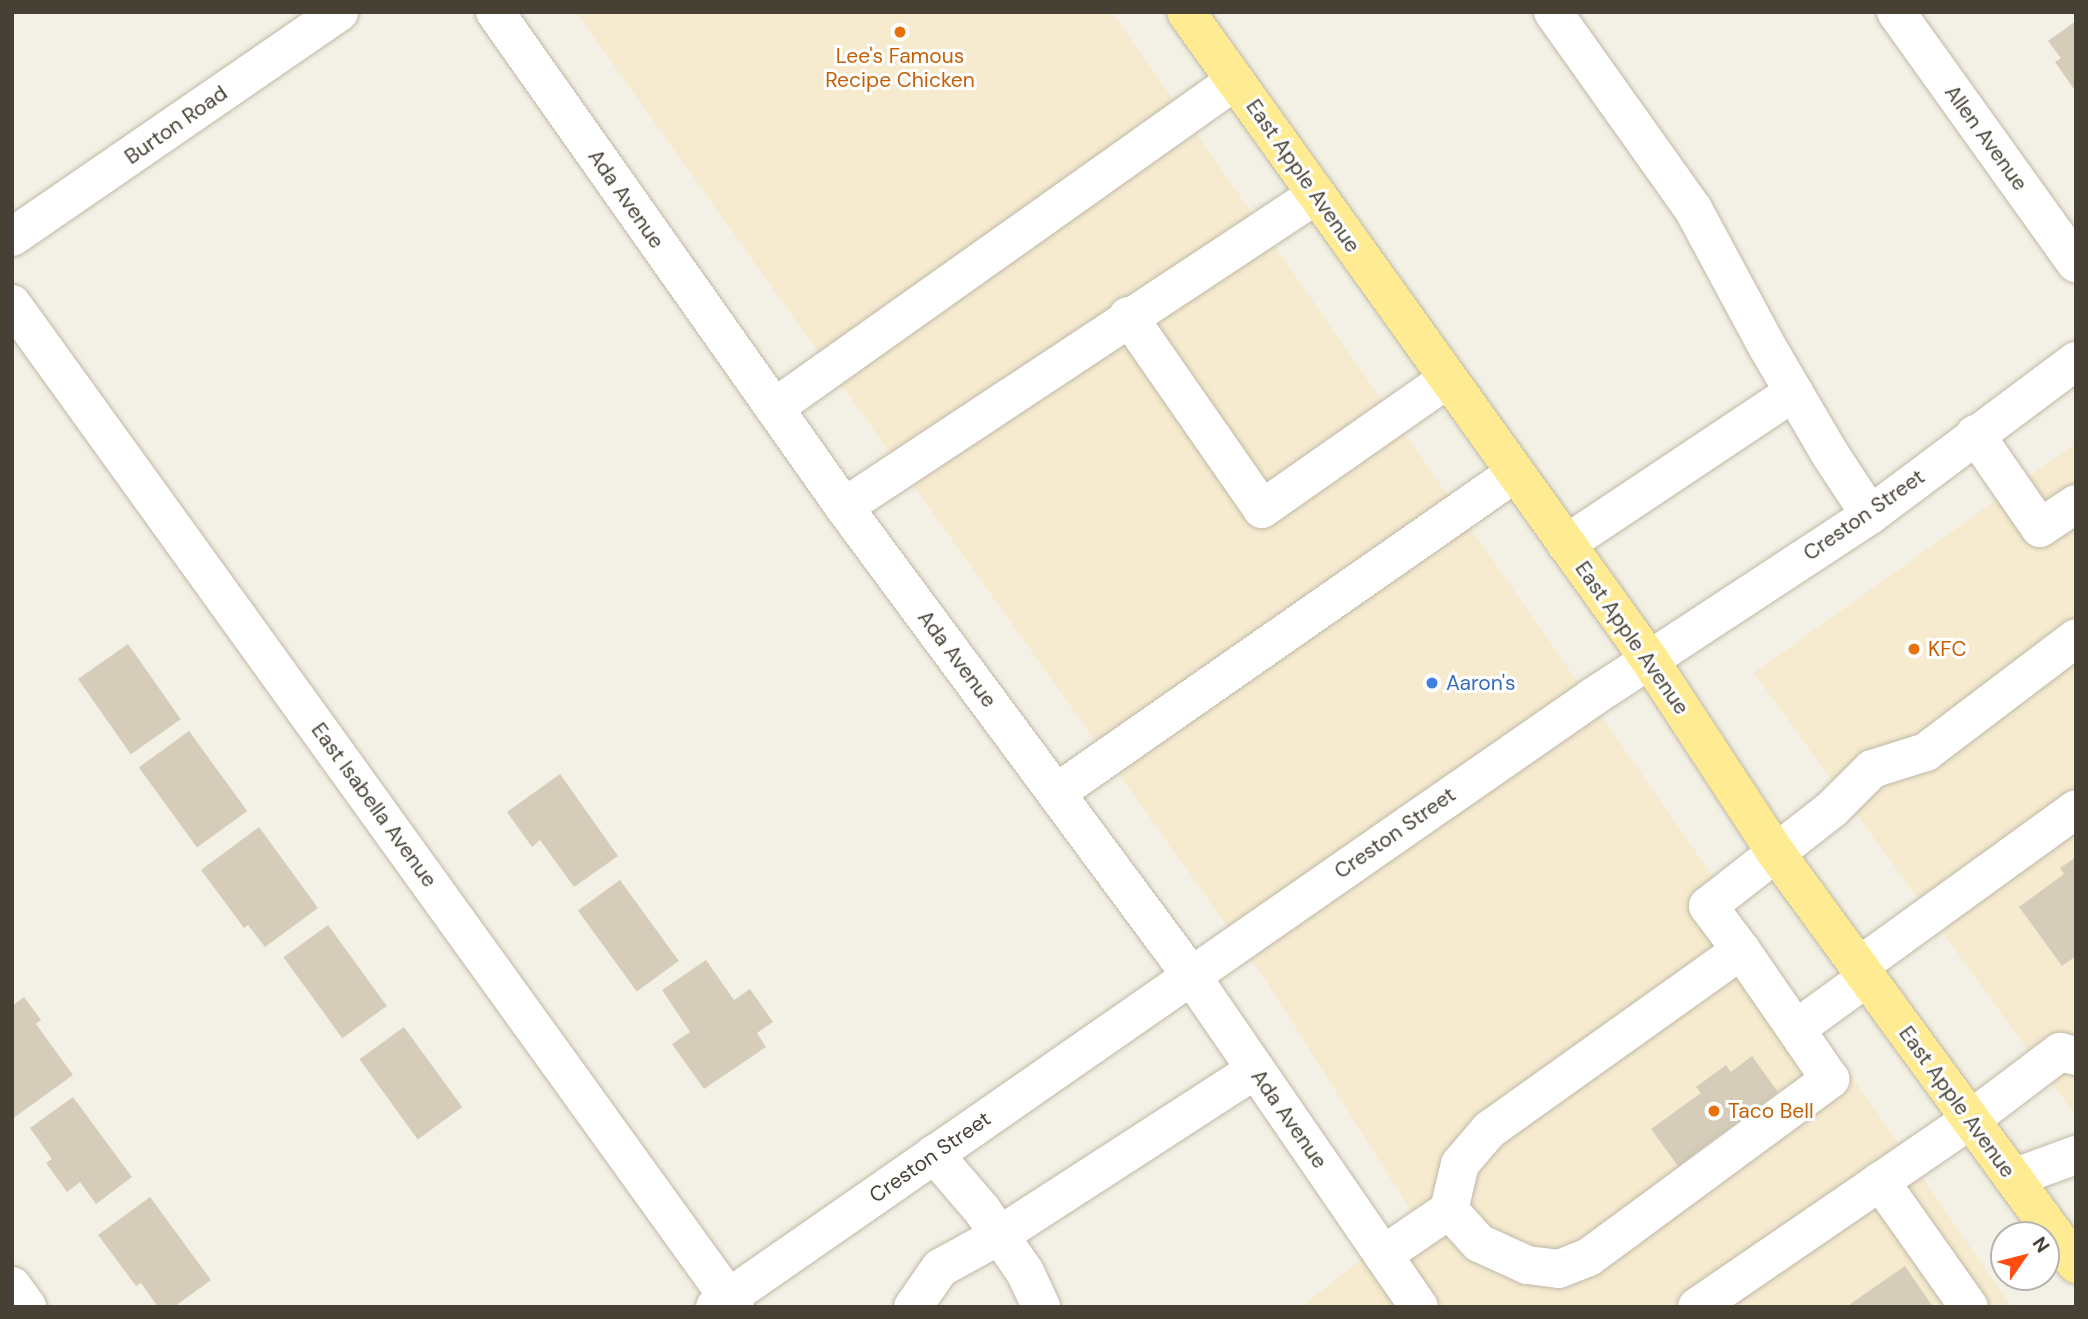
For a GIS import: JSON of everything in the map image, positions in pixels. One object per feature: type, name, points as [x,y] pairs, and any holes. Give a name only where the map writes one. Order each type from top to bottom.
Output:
[{"type":"main road","name":"East Apple Avenue","points":[[1193,15],[1235,81],[1648,659],[1776,853],[2076,1264]]},
{"type":"street","name":"Burton Road","points":[[12,237],[339,12]]},
{"type":"street","name":"Ada Avenue","points":[[495,12],[844,507],[1189,974],[1419,1307]]},
{"type":"street","points":[[1553,12],[1693,209],[1794,392],[1870,515]]},
{"type":"street","name":"Allen Avenue","points":[[1896,12],[2076,263]]},
{"type":"street","points":[[774,408],[1235,81]]},
{"type":"street","points":[[844,507],[1128,316],[1316,195]]},
{"type":"street","name":"East Isabella Avenue","points":[[12,304],[726,1304]]},
{"type":"street","points":[[1128,316],[1262,509],[1448,379]]},
{"type":"street","name":"Creston Street","points":[[726,1304],[1189,974],[1648,659],[1870,515],[2076,361]]},
{"type":"street","points":[[1566,544],[1794,392]]},
{"type":"street","points":[[1975,434],[2040,528],[2076,504]]},
{"type":"street","points":[[1056,793],[1515,473]]},
{"type":"street","points":[[1448,1210],[1479,1243],[1527,1265],[1559,1269],[1589,1257],[1830,1079],[1708,906],[1832,809],[1872,769],[1926,752],[2076,638]]},
{"type":"street","points":[[1796,1029],[1862,972],[2076,809]]},
{"type":"street","points":[[1383,1255],[1448,1210],[1460,1164],[1489,1130],[1741,950]]},
{"type":"street","points":[[1697,1307],[2071,1050]]},
{"type":"street","points":[[913,1307],[940,1268],[1000,1235],[1255,1070]]},
{"type":"street","points":[[934,1154],[1000,1235],[1026,1272],[1041,1307]]},
{"type":"street","points":[[2012,1178],[2076,1155]]},
{"type":"street","points":[[1880,1181],[1969,1307]]},
{"type":"street","points":[[12,1286],[27,1307]]},
{"type":"shaded area","points":[[576,12],[1112,12],[1990,1275],[1990,1291],[2001,1291],[2012,1307],[1301,1307],[1415,1217],[1265,979]]},
{"type":"shaded area","points":[[2076,443],[2076,1116],[1754,673]]},
{"type":"building","points":[[2076,21],[2076,92],[2055,62],[2061,58],[2048,41]]},
{"type":"building","points":[[128,644],[181,719],[131,754],[78,679]]},
{"type":"building","points":[[189,731],[247,811],[197,848],[139,767]]},
{"type":"building","points":[[560,774],[618,856],[574,887],[540,840],[532,847],[507,812]]},
{"type":"building","points":[[259,827],[318,908],[265,947],[248,925],[244,928],[201,870]]},
{"type":"building","points":[[2076,857],[2076,956],[2062,966],[2019,907],[2064,874],[2060,868]]},
{"type":"building","points":[[620,880],[679,961],[637,991],[578,911]]},
{"type":"building","points":[[328,925],[387,1006],[342,1038],[284,957]]},
{"type":"building","points":[[706,960],[734,1000],[750,989],[773,1022],[757,1033],[766,1047],[704,1089],[672,1044],[690,1032],[662,990]]},
{"type":"building","points":[[24,997],[41,1020],[36,1024],[73,1075],[12,1119],[12,1006]]},
{"type":"building","points":[[404,1027],[462,1107],[418,1139],[360,1059]]},
{"type":"building","name":"Taco Bell","points":[[1752,1056],[1778,1092],[1678,1166],[1651,1129],[1701,1093],[1696,1087],[1726,1065],[1731,1072]]},
{"type":"building","points":[[73,1097],[132,1177],[96,1204],[80,1182],[67,1192],[46,1163],[52,1159],[30,1128]]},
{"type":"building","points":[[150,1197],[211,1280],[174,1307],[158,1307],[141,1283],[136,1286],[98,1235]]},
{"type":"building","points":[[1905,1266],[1933,1307],[1846,1307]]},
{"type":"place","name":"Lee's Famous Recipe Chicken","points":[[900,32]]},
{"type":"place","name":"KFC","points":[[1914,649]]},
{"type":"place","name":"Aaron's","points":[[1432,683]]},
{"type":"place","name":"Taco Bell","points":[[1714,1111]]}]
